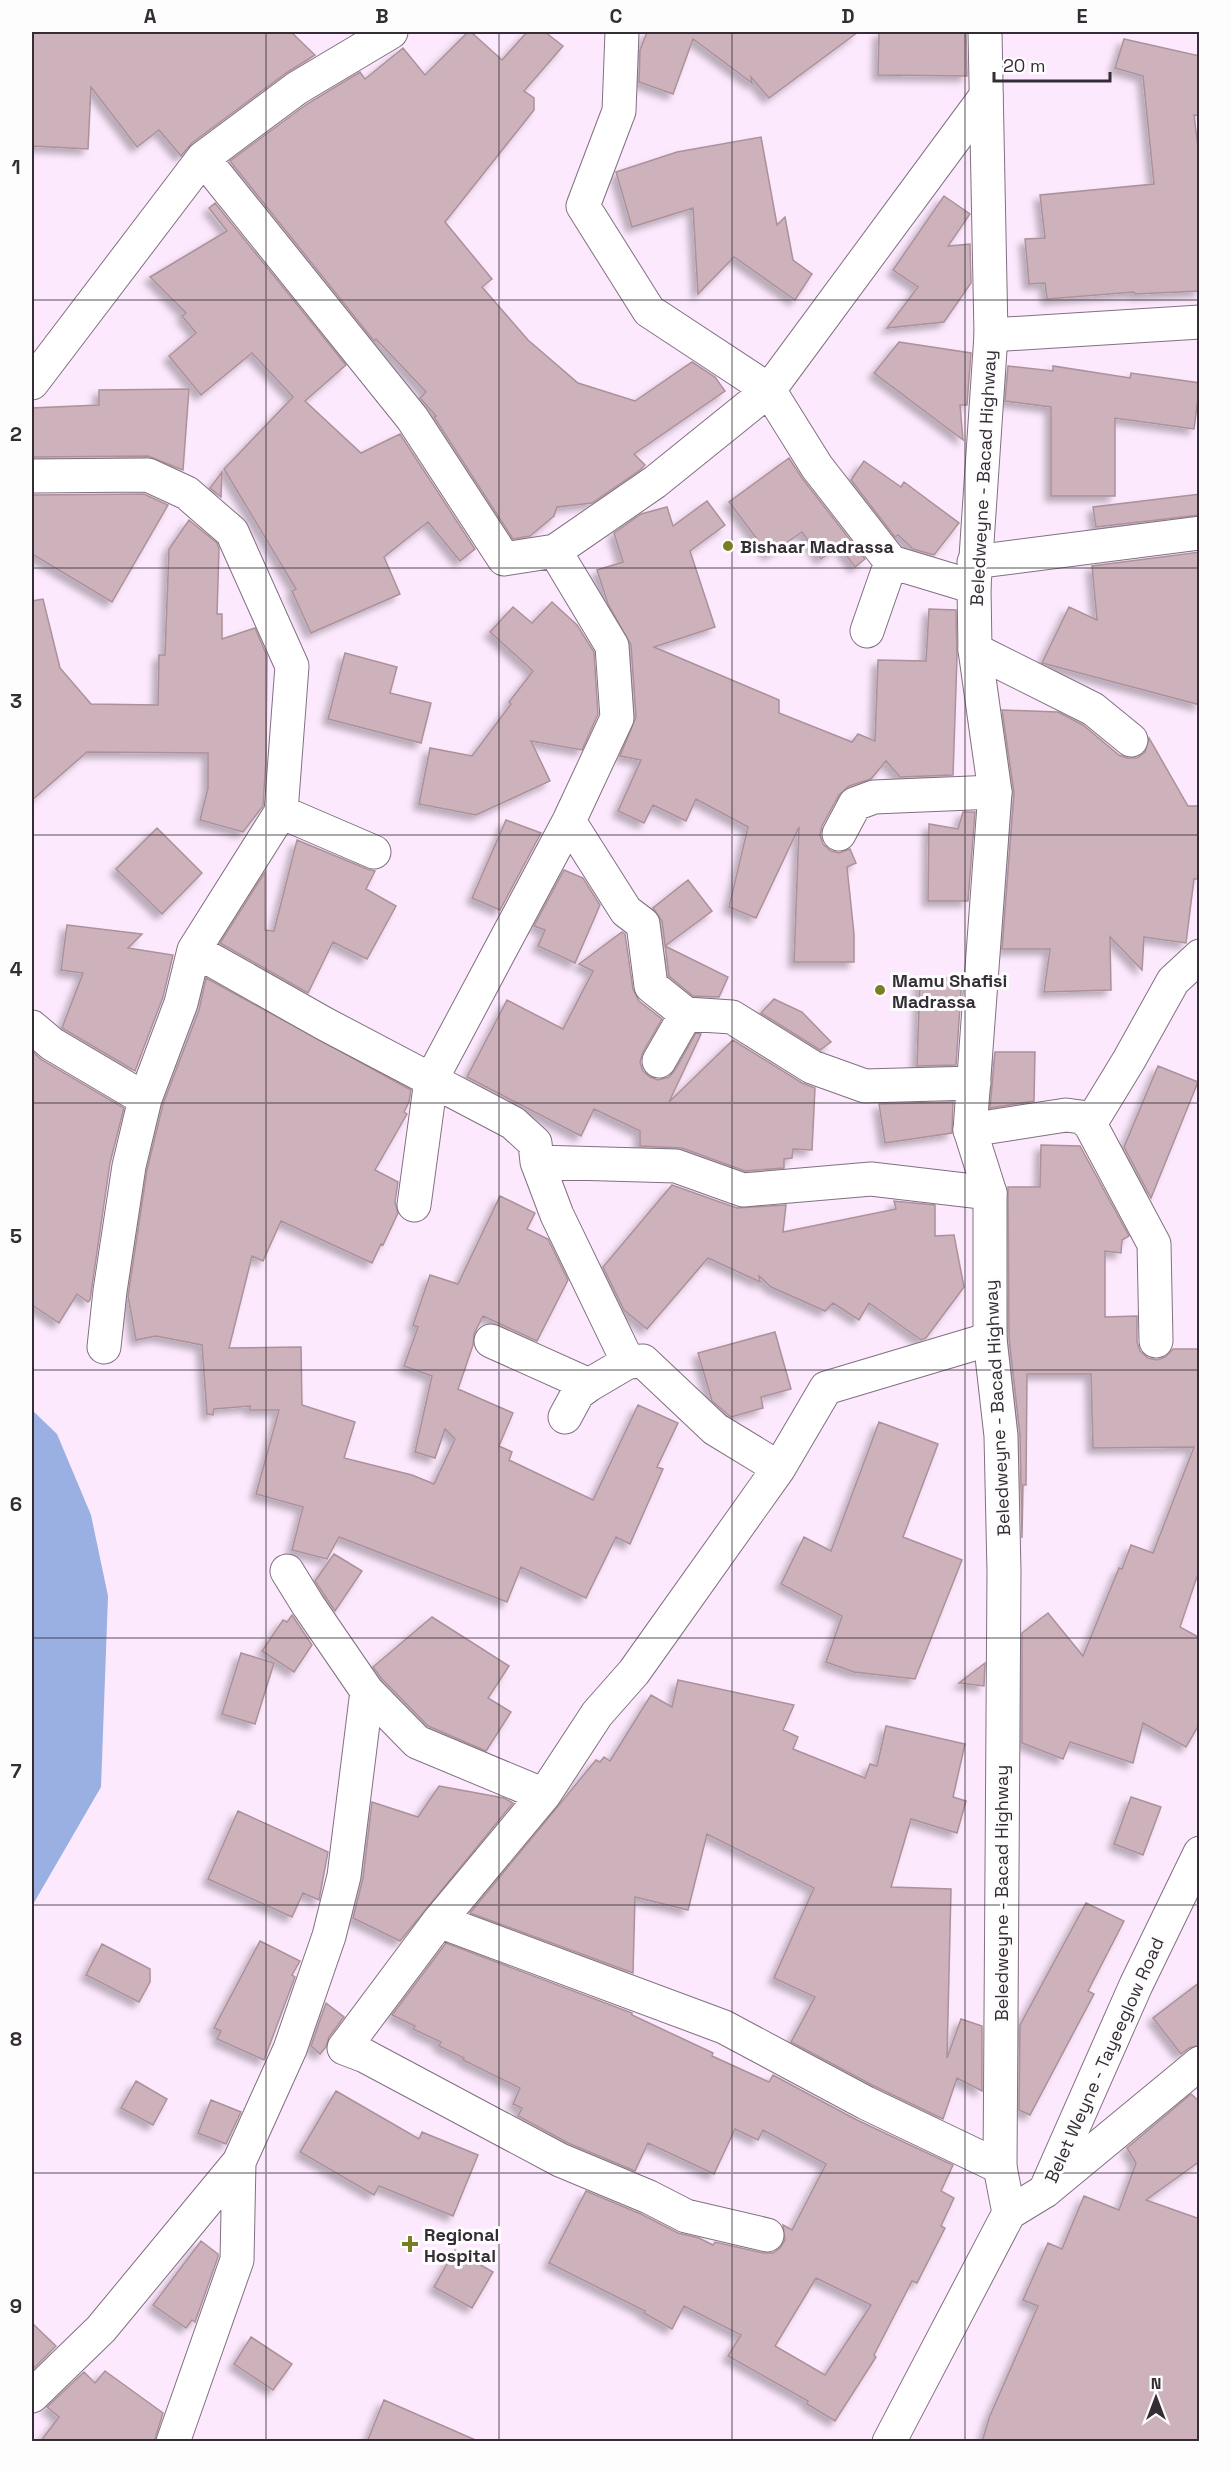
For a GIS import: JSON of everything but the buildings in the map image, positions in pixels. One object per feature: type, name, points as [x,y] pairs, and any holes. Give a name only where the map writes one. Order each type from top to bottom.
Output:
[{"type":"street","points":[[32,383],[203,158],[297,88],[391,32]]},
{"type":"street","points":[[622,32],[619,111],[583,206],[649,311],[769,390],[817,467],[891,562],[974,574],[1200,532]]},
{"type":"street","name":"Beledweyne - Bacad Highway","points":[[985,32],[991,335],[974,574],[975,650],[995,792],[970,1130],[990,1193],[990,1339],[1001,1436],[1004,1572],[1000,2167],[1009,2213]]},
{"type":"street","points":[[203,158],[412,418],[504,559],[555,551],[654,483],[769,390],[986,96]]},
{"type":"street","points":[[991,335],[1200,322]]},
{"type":"street","points":[[32,477],[148,475],[187,493],[232,532],[292,666],[281,812],[194,950],[182,1003],[144,1099],[129,1166],[104,1347]]},
{"type":"street","points":[[414,1205],[431,1080],[568,821],[617,718],[612,646],[555,551]]},
{"type":"street","points":[[867,631],[891,562]]},
{"type":"street","points":[[975,650],[1093,709],[1131,740]]},
{"type":"street","points":[[838,834],[855,804],[874,797],[995,792]]},
{"type":"street","points":[[281,812],[374,852]]},
{"type":"street","points":[[568,821],[627,911],[643,924],[651,986],[686,1014],[732,1017],[812,1067],[865,1086],[974,1083]]},
{"type":"street","points":[[194,950],[325,1024],[513,1123],[536,1143],[537,1162],[557,1215],[628,1362]]},
{"type":"street","points":[[1090,1124],[1130,1060],[1173,981],[1200,956]]},
{"type":"street","points":[[659,1061],[686,1014]]},
{"type":"street","points":[[32,1027],[52,1044],[144,1099]]},
{"type":"street","points":[[970,1130],[1066,1115],[1081,1117],[1090,1124],[1154,1244],[1156,1341]]},
{"type":"street","points":[[537,1162],[676,1166],[743,1190],[871,1179],[990,1193]]},
{"type":"street","points":[[766,2235],[686,2216],[649,2197],[560,2160],[365,2056],[344,2048],[439,1921],[544,1795],[597,1714],[634,1672],[779,1468],[826,1388],[990,1339]]},
{"type":"street","points":[[491,1341],[589,1385]]},
{"type":"street","points":[[565,1417],[578,1393],[589,1385],[628,1362],[643,1361],[715,1429],[779,1468]]},
{"type":"street","points":[[286,1571],[367,1691],[417,1742],[544,1795]]},
{"type":"street","points":[[32,2396],[101,2329],[239,2162],[290,2049],[328,1936],[344,1876],[367,1691]]},
{"type":"street","name":"Belet Weyne - Tayeeglow Road","points":[[1009,2213],[1046,2191],[1136,1985],[1200,1853]]},
{"type":"street","points":[[439,1921],[724,2026],[866,2103],[1000,2167]]},
{"type":"street","points":[[1046,2191],[1194,2077]]},
{"type":"street","points":[[173,2442],[237,2260],[239,2162]]},
{"type":"street","points":[[889,2442],[1009,2213]]},
{"type":"water","points":[[32,1410],[57,1434],[91,1515],[108,1596],[101,1787],[32,1906]]},
{"type":"place","name":"Bishaar Madrassa","points":[[728,546]]},
{"type":"place","name":"Mamu Shafisi Madrassa","points":[[880,990]]},
{"type":"place","name":"Regional Hospital","points":[[410,2244]]}]
